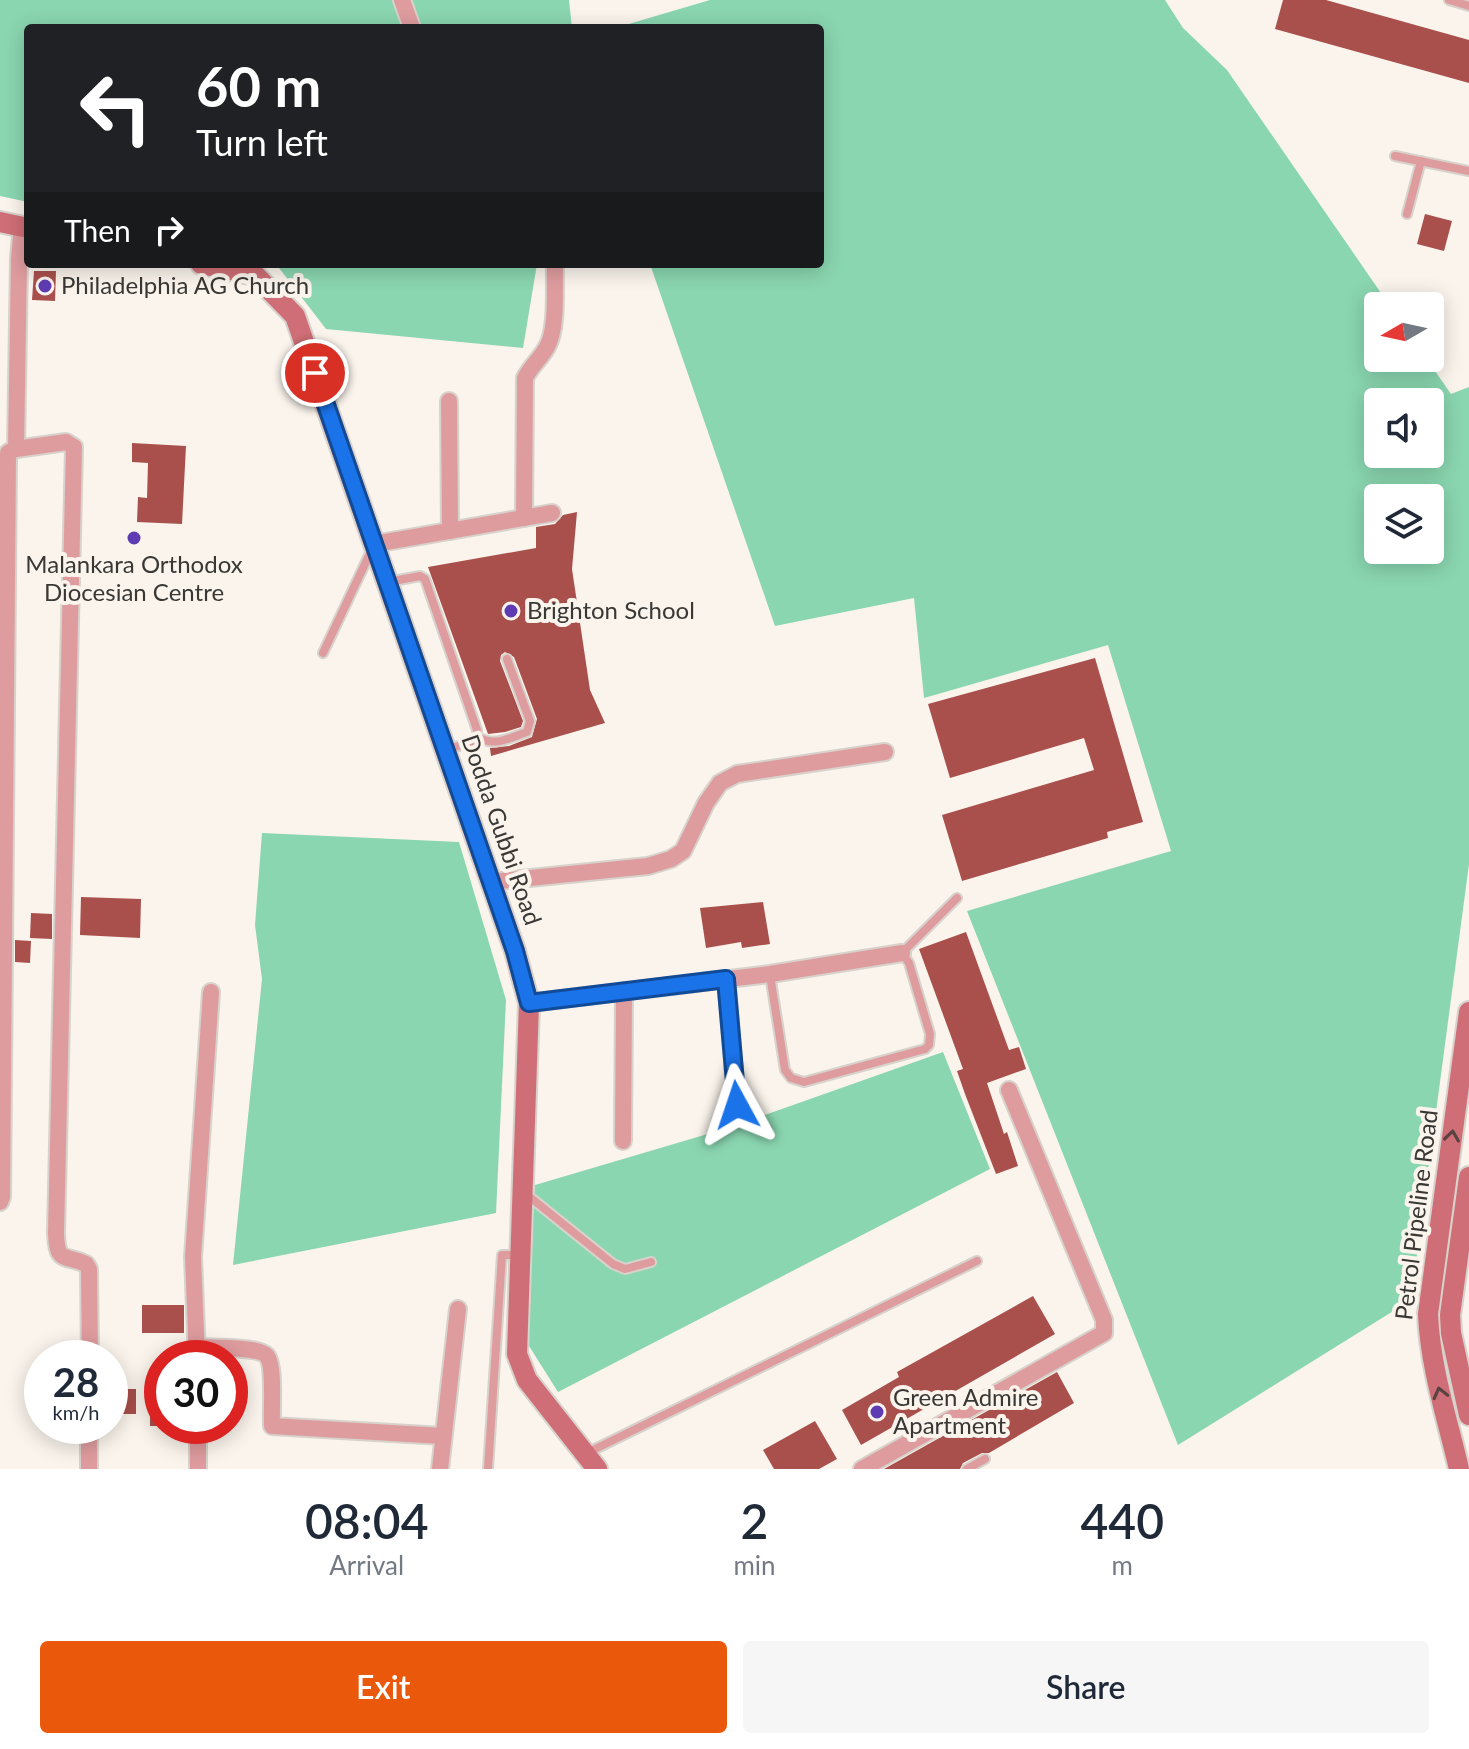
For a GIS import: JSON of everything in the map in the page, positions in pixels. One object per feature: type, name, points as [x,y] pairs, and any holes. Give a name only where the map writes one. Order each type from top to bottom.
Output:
[{"type":"street","points":[[402,0],[411,24]]},
{"type":"street","points":[[0,222],[24,227]]},
{"type":"street","points":[[0,1202],[8,452],[24,240]]},
{"type":"street","name":"Dodda Gubbi Road","points":[[221,268],[255,275],[295,316],[515,951],[529,1003],[517,1354],[527,1380],[591,1461]]},
{"type":"street","points":[[524,518],[525,378],[531,365],[546,349],[552,334],[555,268]]},
{"type":"street","points":[[449,401],[450,531]]},
{"type":"street","points":[[8,452],[66,442],[74,447],[56,1233],[59,1254],[64,1259],[86,1264],[89,1269],[90,1340]]},
{"type":"street","points":[[374,544],[552,513]]},
{"type":"street","points":[[491,882],[648,866],[671,859],[683,851],[706,803],[720,783],[737,774],[885,752]]},
{"type":"street","points":[[529,1003],[770,974],[902,953]]},
{"type":"street","points":[[726,979],[737,1105]]},
{"type":"street","points":[[623,1141],[624,991]]},
{"type":"street","points":[[196,1340],[193,1257],[211,992]]},
{"type":"street","name":"Petrol Pipeline Road","points":[[1459,1469],[1438,1384],[1428,1314],[1465,1067],[1469,1012]]},
{"type":"street","points":[[862,1469],[1104,1333],[1104,1320],[1009,1090]]},
{"type":"street","name":"Petrol Pipeline Road","points":[[1469,1177],[1450,1315],[1469,1415]]},
{"type":"street","points":[[440,1469],[458,1309]]},
{"type":"street","points":[[248,1351],[267,1356],[271,1366],[272,1426],[443,1436]]},
{"type":"street","points":[[89,1444],[89,1469]]},
{"type":"street","points":[[198,1444],[198,1469]]},
{"type":"lane","points":[[1449,0],[1469,6]]},
{"type":"lane","points":[[1395,156],[1469,171]]},
{"type":"lane","points":[[1407,214],[1421,161]]},
{"type":"lane","points":[[323,653],[374,544]]},
{"type":"lane","points":[[387,583],[420,576],[425,579],[477,730],[477,736],[471,742],[445,750]]},
{"type":"lane","points":[[477,736],[485,742],[494,743],[530,728],[507,659]]},
{"type":"lane","points":[[770,974],[785,1070],[791,1078],[804,1082],[925,1049],[929,1045],[930,1034],[909,963],[902,953],[957,898]]},
{"type":"lane","points":[[522,1191],[613,1264],[625,1269],[651,1262]]},
{"type":"lane","points":[[488,1469],[502,1255],[520,1255]]},
{"type":"lane","points":[[591,1461],[977,1261]]},
{"type":"lane","points":[[967,1469],[985,1459]]},
{"type":"green space","points":[[0,0],[569,0],[572,24],[24,24],[24,201],[0,196]]},
{"type":"green space","points":[[710,0],[1165,0],[1183,28],[1227,70],[1380,292],[1364,292],[1364,372],[1436,372],[1451,394],[1469,387],[1469,864],[1411,1300],[1178,1445],[967,911],[1171,851],[1108,645],[924,698],[914,598],[775,626],[651,268],[824,268],[824,24],[629,24]]},
{"type":"green space","points":[[279,268],[536,268],[523,348],[326,329]]},
{"type":"green space","points":[[262,833],[459,842],[506,1000],[496,1213],[233,1265],[262,979],[255,925]]},
{"type":"green space","points":[[943,1052],[990,1169],[558,1392],[524,1338],[535,1185],[728,1128]]},
{"type":"building","points":[[1283,0],[1326,0],[1469,40],[1469,83],[1275,29]]},
{"type":"building","points":[[1425,214],[1452,221],[1444,251],[1417,244]]},
{"type":"building","points":[[34,271],[56,271],[55,301],[32,300]]},
{"type":"building","points":[[132,443],[186,446],[182,524],[137,522],[138,497],[147,498],[148,463],[132,462]]},
{"type":"building","name":"Brighton School","points":[[577,512],[572,569],[590,690],[605,723],[491,756],[490,748],[509,746],[532,737],[537,719],[514,657],[505,652],[500,661],[523,721],[521,727],[488,734],[428,567],[536,548],[536,527],[555,524],[563,515]]},
{"type":"building","points":[[1095,658],[1143,822],[1107,832],[1108,838],[962,881],[942,815],[1094,770],[1084,738],[950,778],[928,704]]},
{"type":"building","points":[[81,897],[141,899],[140,938],[80,935]]},
{"type":"building","points":[[763,902],[770,944],[742,948],[741,942],[706,948],[700,908]]},
{"type":"building","points":[[31,913],[52,914],[52,939],[30,938]]},
{"type":"building","points":[[966,932],[1009,1050],[1019,1047],[1026,1069],[987,1083],[1018,1166],[996,1174],[957,1071],[963,1069],[919,949]]},
{"type":"building","points":[[15,940],[31,941],[30,963],[15,962]]},
{"type":"building","points":[[1033,1296],[1055,1334],[861,1445],[842,1410],[899,1377],[897,1372]]},
{"type":"building","points":[[142,1305],[184,1305],[184,1333],[142,1333]]},
{"type":"building","points":[[1057,1372],[1074,1403],[989,1453],[982,1453],[963,1463],[960,1469],[884,1469]]},
{"type":"building","points":[[128,1389],[136,1389],[136,1414],[128,1414]]},
{"type":"building","points":[[815,1421],[837,1459],[819,1469],[774,1469],[763,1450]]},
{"type":"place","name":"Philadelphia AG Church","points":[[45,286]]},
{"type":"place","name":"Malankara Orthodox Diocesian Centre","points":[[134,538]]},
{"type":"place","name":"Brighton School","points":[[511,611]]},
{"type":"place","name":"Green Admire Apartment","points":[[877,1412]]},
{"type":"route","points":[[315,373],[515,951],[529,1003],[726,979],[737,1105]]}]
